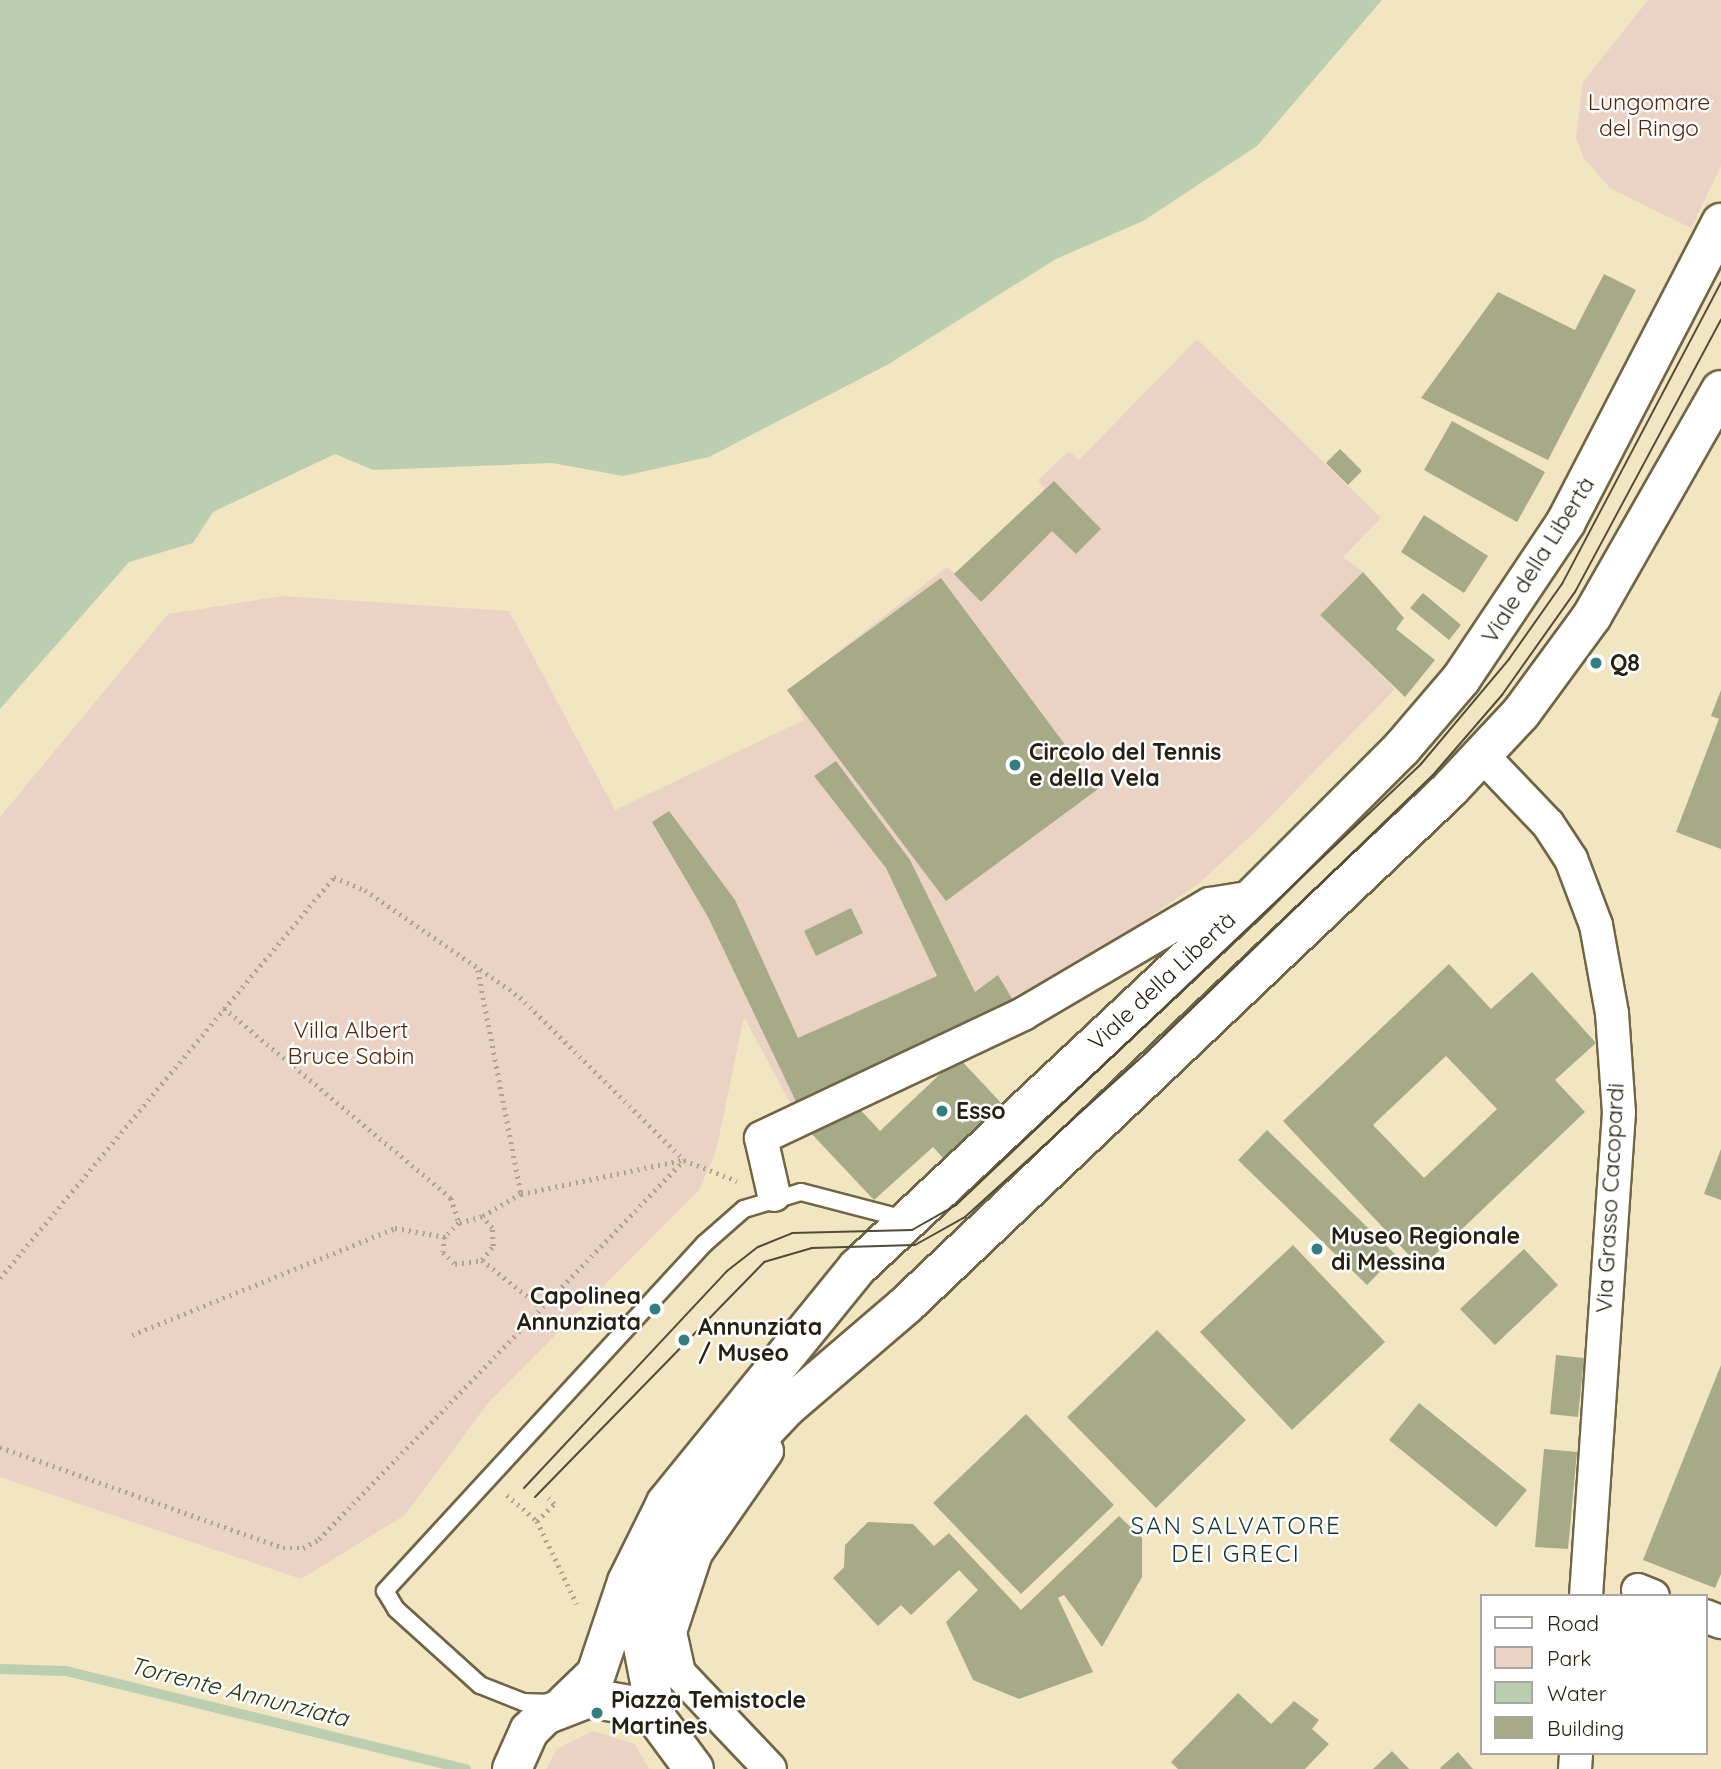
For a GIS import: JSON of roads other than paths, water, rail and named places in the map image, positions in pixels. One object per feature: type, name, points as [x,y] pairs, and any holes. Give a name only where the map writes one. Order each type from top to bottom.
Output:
[{"type":"main road","name":"Viale della Libertà","points":[[512,1769],[529,1731],[565,1704],[596,1674],[627,1582],[666,1503],[905,1219],[1253,897],[1402,748],[1498,628],[1573,510],[1721,223]]},
{"type":"main road","points":[[686,1763],[657,1719],[643,1646],[674,1545],[721,1477],[842,1359],[1482,755],[1592,616],[1721,390]]},
{"type":"main road","points":[[565,1704],[613,1699],[657,1719]]},
{"type":"street","name":"Via Grasso Cacopardi","points":[[1482,755],[1548,824],[1571,859],[1596,925],[1612,1013],[1619,1112],[1586,1594]]},
{"type":"street","points":[[774,1195],[761,1138],[1023,1014],[1210,904],[1253,897]]},
{"type":"street","points":[[770,1769],[679,1673],[671,1615],[716,1519],[842,1359]]},
{"type":"lane","points":[[565,1704],[523,1702],[480,1685],[396,1609],[386,1591],[704,1244],[744,1209],[774,1195],[801,1192],[905,1219]]},
{"type":"water","points":[[0,0],[1382,0],[1257,146],[1143,221],[1056,259],[887,365],[709,457],[623,476],[552,463],[373,470],[335,454],[213,512],[193,543],[129,562],[0,709]]},
{"type":"waterway","name":"Torrente Annunziata","points":[[0,1669],[66,1671],[466,1769]]},
{"type":"tram line","points":[[524,1488],[727,1271],[758,1247],[792,1233],[912,1230],[956,1205],[1421,764],[1509,659],[1562,584],[1721,282]]},
{"type":"tram line","points":[[535,1497],[764,1262],[812,1248],[915,1245],[965,1217],[1149,1050],[1433,775],[1502,695],[1575,592],[1721,320]]},
{"type":"place","name":"Q8","points":[[1596,663]]},
{"type":"place","name":"Circolo del Tennis e della Vela","points":[[1015,765]]},
{"type":"place","name":"Esso","points":[[942,1111]]},
{"type":"place","name":"Museo Regionale di Messina","points":[[1317,1249]]},
{"type":"place","name":"Capolinea Annunziata","points":[[655,1309]]},
{"type":"place","name":"Annunziata / Museo","points":[[684,1340]]},
{"type":"place","name":"Piazza Temistocle Martines","points":[[597,1713]]},
{"type":"district","name":"SAN SALVATORE DEI GRECI","points":[[1236,1540]]},
{"type":"park label","name":"Lungomare del Ringo","points":[[1649,115]]},
{"type":"park label","name":"Villa Albert Bruce Sabin","points":[[351,1043]]}]
